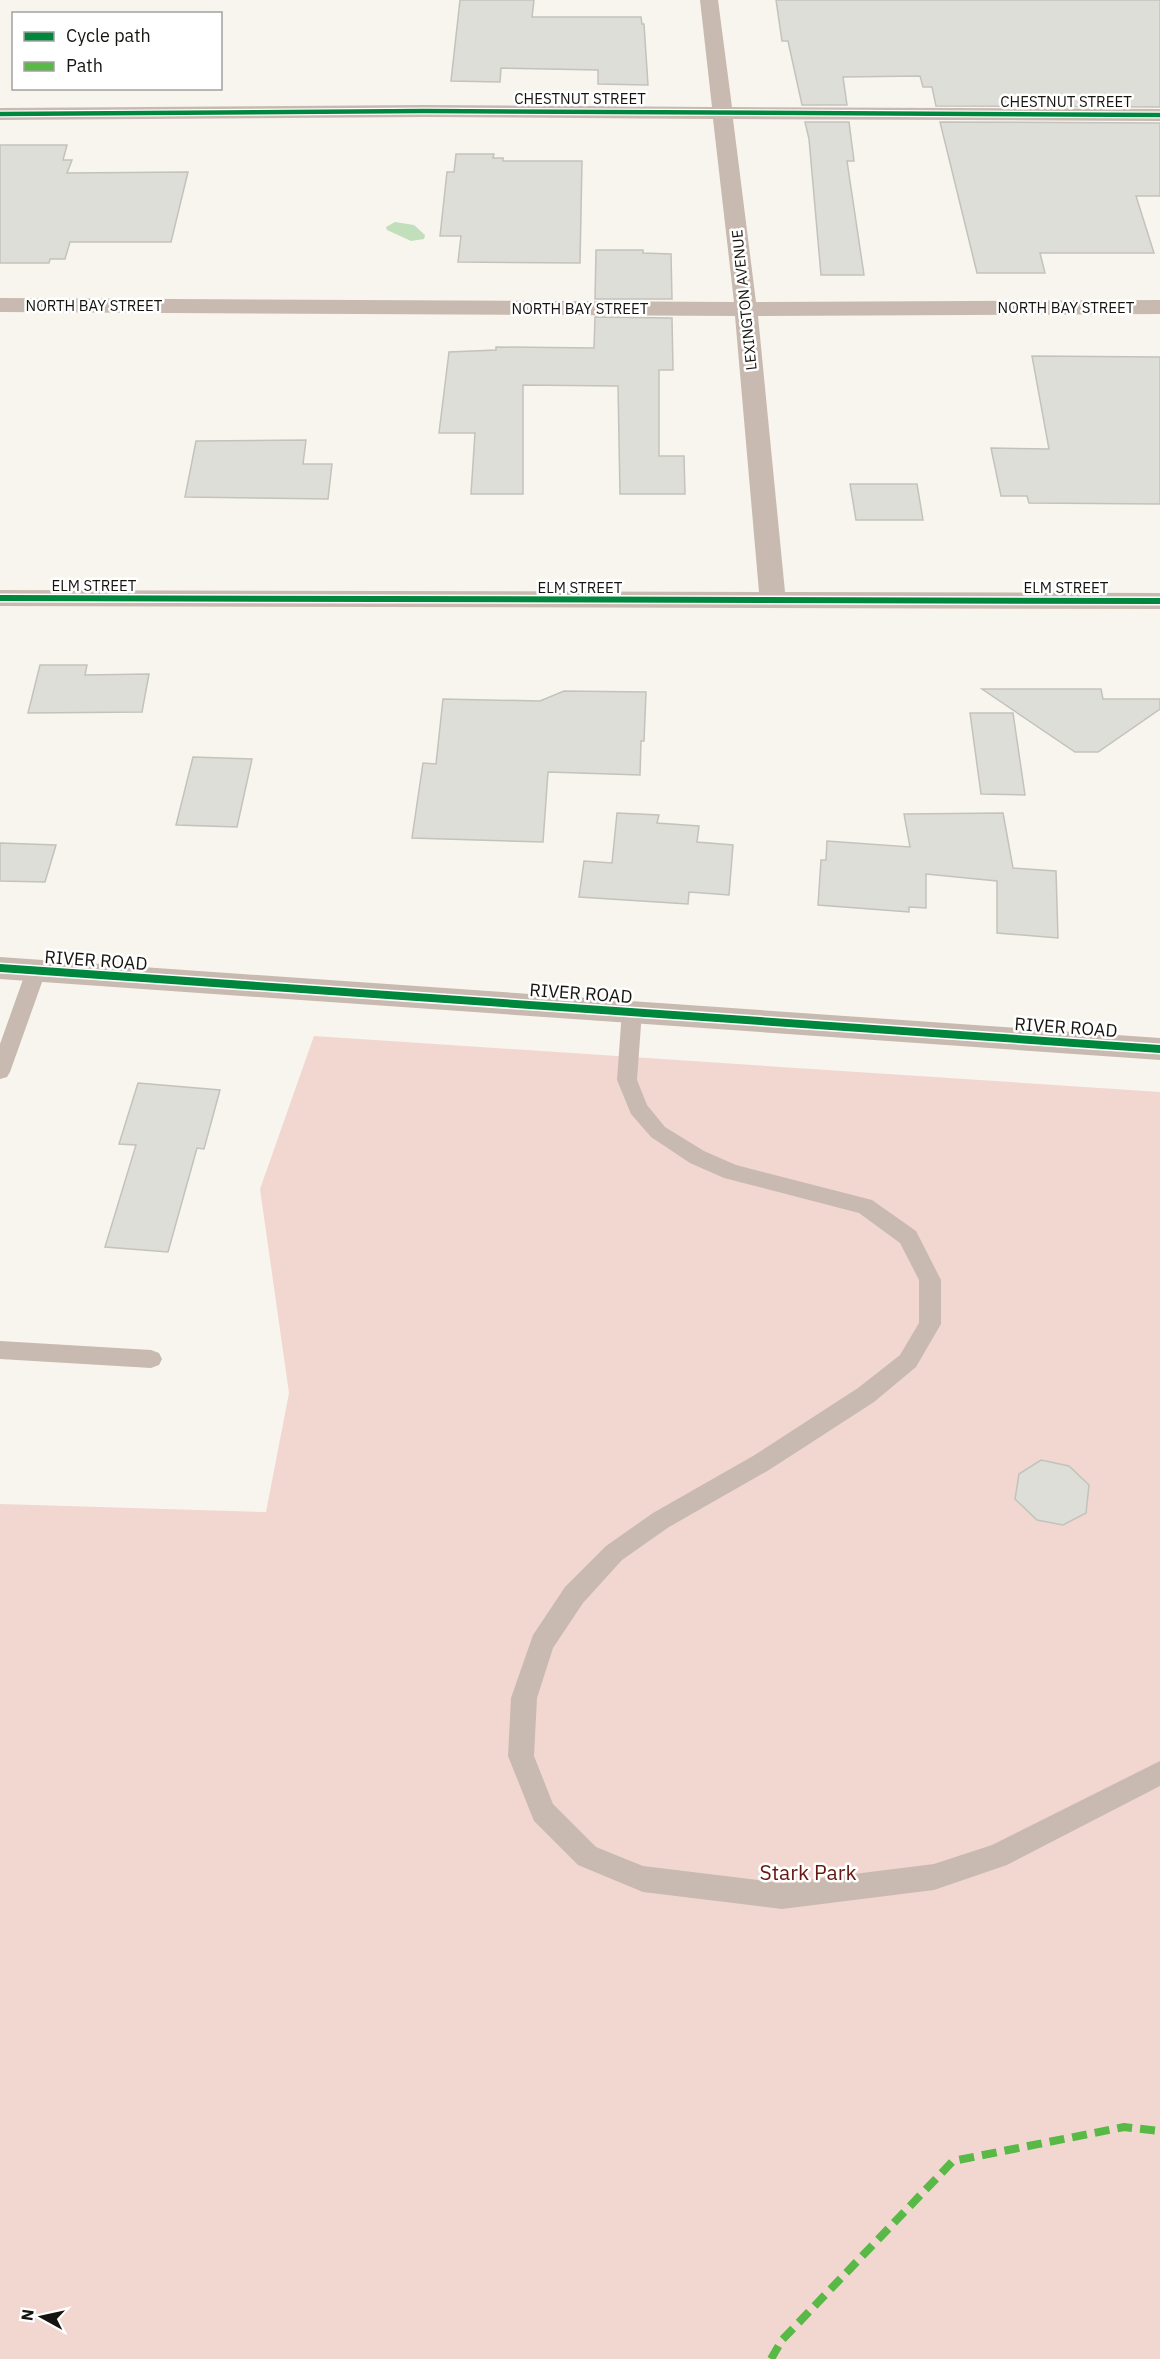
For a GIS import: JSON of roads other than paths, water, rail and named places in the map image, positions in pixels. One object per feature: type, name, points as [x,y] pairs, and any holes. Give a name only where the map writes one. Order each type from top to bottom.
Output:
[{"type":"street","name":"LEXINGTON AVENUE","points":[[709,0],[746,309],[773,600]]},
{"type":"street","name":"CHESTNUT STREET","points":[[0,114],[412,111],[1160,115]]},
{"type":"street","name":"NORTH BAY STREET","points":[[0,305],[746,309],[1160,307]]},
{"type":"street","name":"ELM STREET","points":[[0,598],[1160,601]]},
{"type":"street","name":"RIVER ROAD","points":[[0,968],[1160,1049]]},
{"type":"lane","points":[[0,1072],[36,971]]},
{"type":"lane","points":[[632,1011],[627,1080],[638,1109],[658,1132],[697,1157],[731,1172],[865,1206],[908,1237],[930,1280],[930,1323],[908,1361],[866,1395],[761,1463],[661,1520],[614,1553],[573,1595],[542,1643],[524,1698],[520,1756],[543,1812],[587,1856],[643,1879],[782,1896],[934,1877],[998,1856],[1160,1773]]},
{"type":"lane","points":[[0,1350],[151,1359]]},
{"type":"park label","name":"Stark Park","points":[[808,1872]]}]
